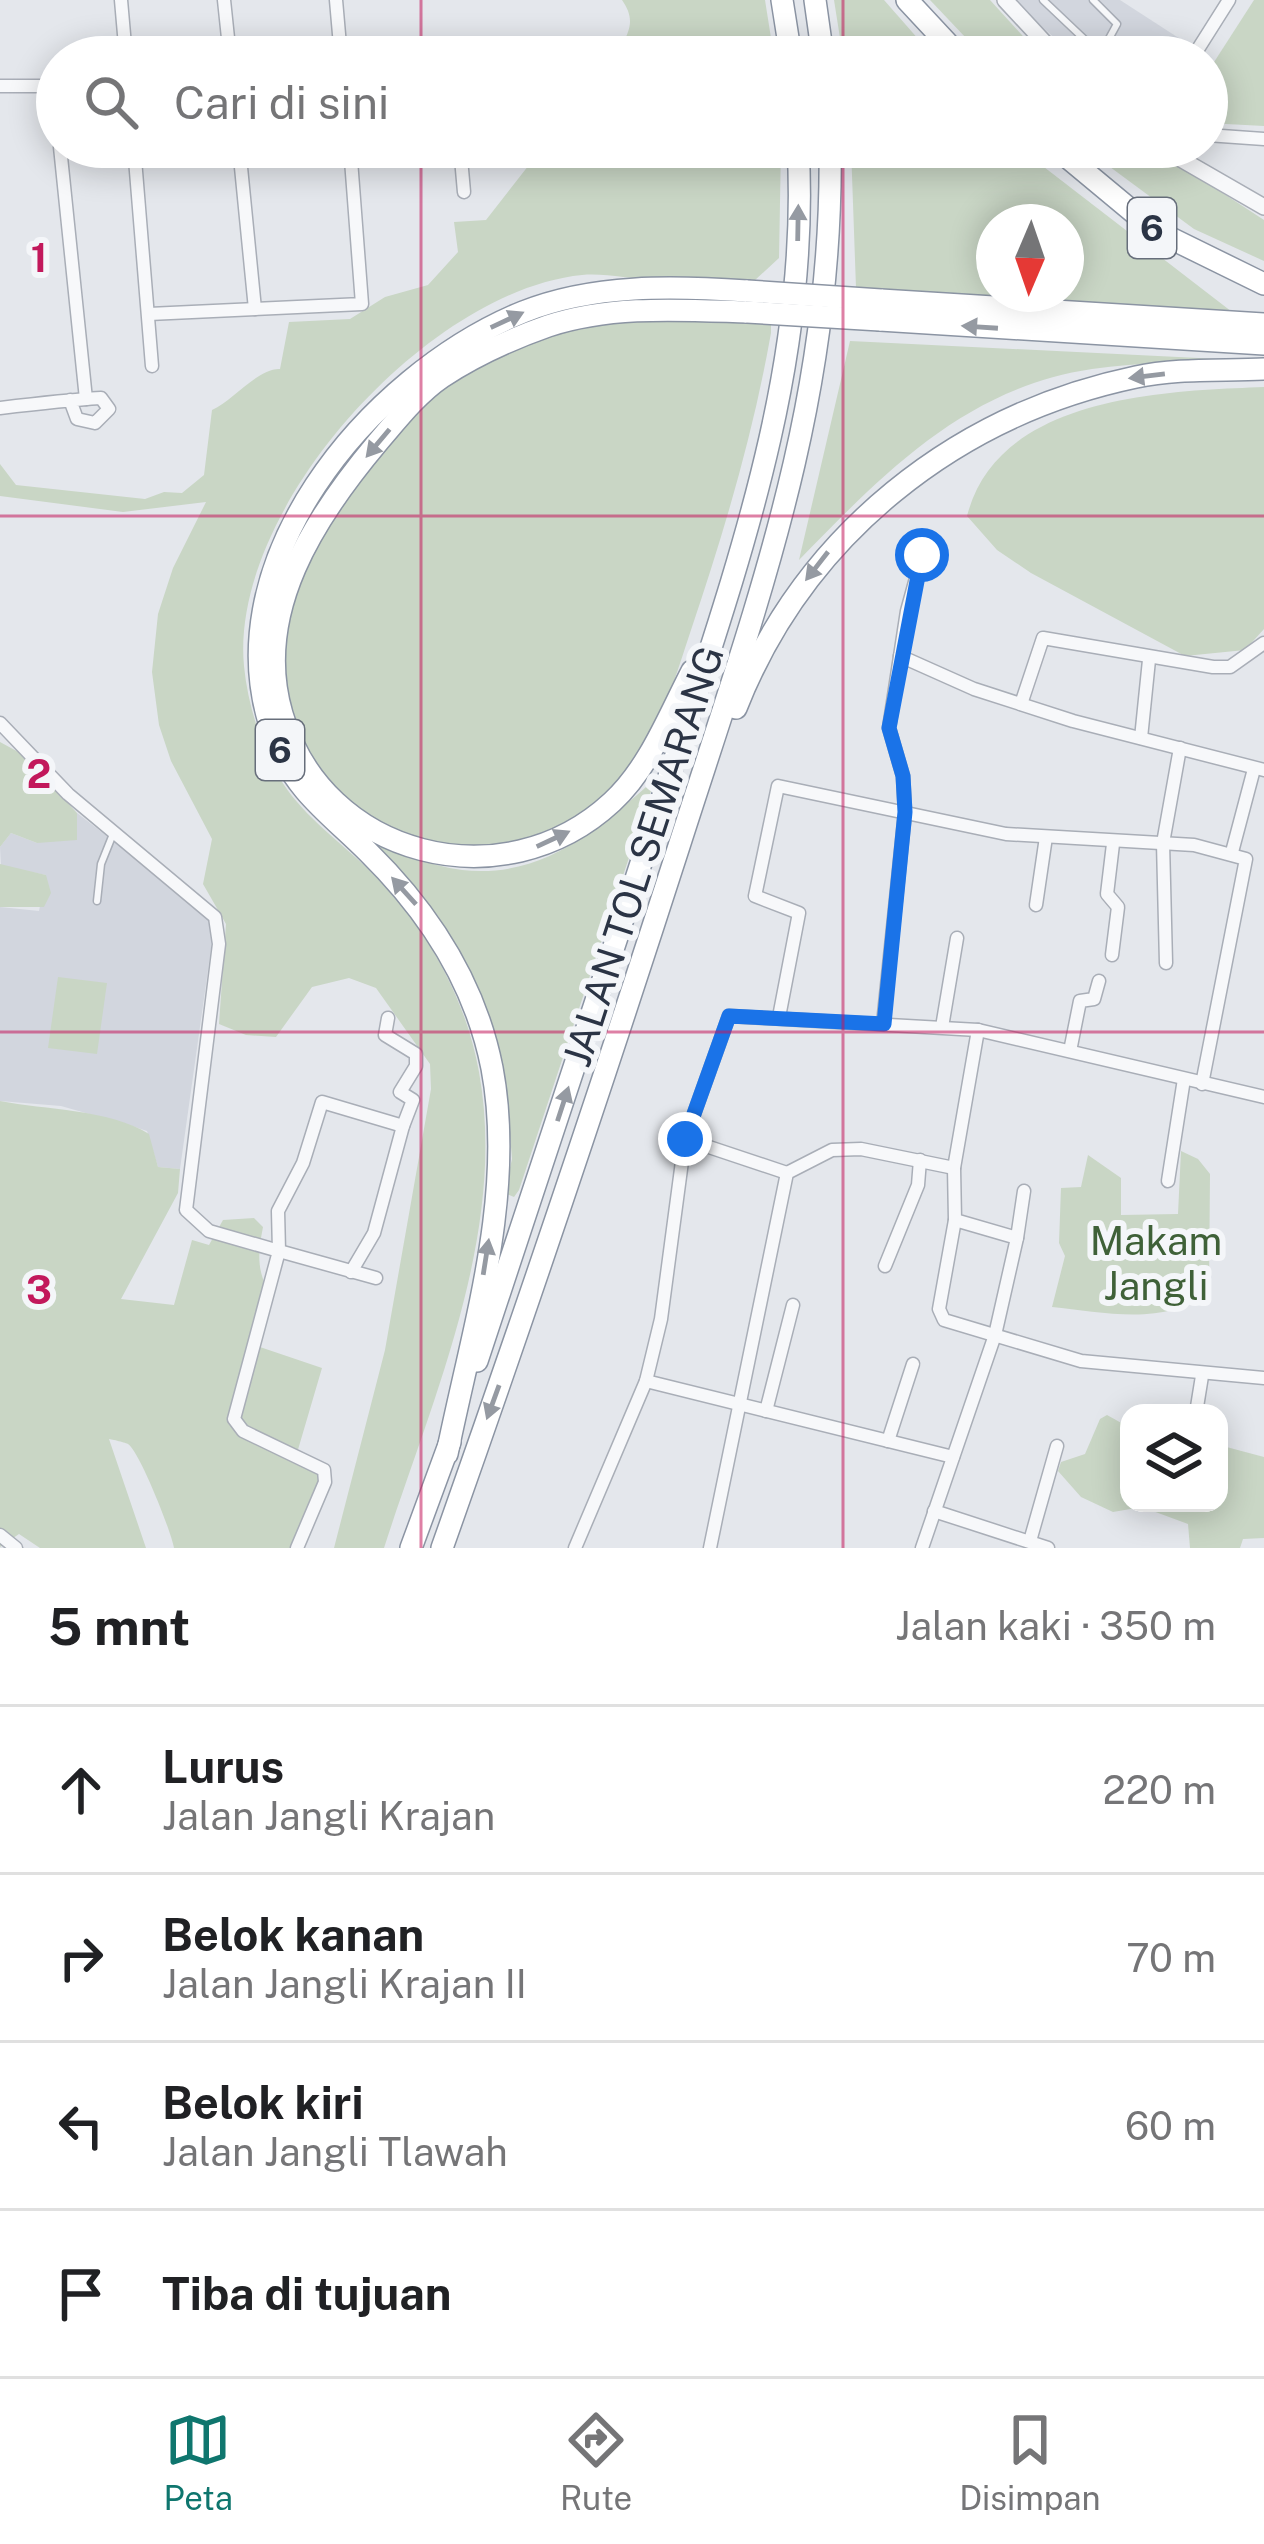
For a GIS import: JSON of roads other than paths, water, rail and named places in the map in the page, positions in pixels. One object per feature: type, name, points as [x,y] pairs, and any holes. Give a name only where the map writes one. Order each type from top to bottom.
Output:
[{"type":"highway","points":[[782,0],[788,36]]},
{"type":"highway","points":[[815,0],[820,36]]},
{"type":"highway","points":[[907,0],[940,36]]},
{"type":"highway","name":"JALAN TOL SEMARANG","points":[[411,1548],[720,618],[781,406],[797,285],[798,168]]},
{"type":"highway","name":"JALAN TOL SEMARANG","points":[[442,1548],[582,1152],[802,446],[825,309],[829,168]]},
{"type":"highway","name":"6","points":[[1080,168],[1156,231],[1264,284]]},
{"type":"highway","name":"6","points":[[446,1454],[487,1258],[497,1178],[492,1067],[460,973],[433,924],[365,848],[306,796],[283,758],[256,663],[261,611],[294,523],[319,485],[370,419],[436,358],[525,311],[585,294],[690,287],[747,302]]},
{"type":"highway","name":"6","points":[[720,618],[641,768],[611,802],[568,832],[530,849],[485,859],[413,850],[353,819],[317,786],[296,753],[275,681],[280,609],[323,512],[403,412],[438,380],[552,325],[646,309],[747,302],[1264,324]]},
{"type":"highway","name":"6","points":[[880,310],[1264,344]]},
{"type":"highway","points":[[676,853],[765,643],[830,550],[894,490],[1006,416],[1073,392],[1141,375],[1264,368]]},
{"type":"street","points":[[121,0],[124,36]]},
{"type":"street","points":[[224,0],[228,36]]},
{"type":"street","points":[[336,0],[339,36]]},
{"type":"street","points":[[1206,36],[1229,0]]},
{"type":"street","points":[[1008,2],[1039,36]]},
{"type":"street","points":[[0,86],[36,86]]},
{"type":"street","points":[[1228,136],[1264,139]]},
{"type":"street","points":[[62,168],[86,399]]},
{"type":"street","points":[[136,168],[152,366]]},
{"type":"street","points":[[240,168],[255,310]]},
{"type":"street","points":[[149,314],[362,304],[352,168]]},
{"type":"street","points":[[462,168],[464,192]]},
{"type":"street","points":[[1196,168],[1264,207]]},
{"type":"street","points":[[0,409],[70,400],[106,399],[105,417],[95,423],[76,419],[70,400]]},
{"type":"street","points":[[884,1024],[905,812],[903,776],[889,728],[927,538]]},
{"type":"street","points":[[1021,704],[1043,638],[1149,660],[1230,667],[1264,644]]},
{"type":"street","points":[[900,656],[1021,704],[1259,770],[1232,852]]},
{"type":"street","points":[[1141,738],[1149,660]]},
{"type":"street","points":[[0,723],[68,794],[212,912],[217,923],[186,1210],[209,1232],[376,1278]]},
{"type":"street","points":[[1166,963],[1163,843],[1180,748]]},
{"type":"street","points":[[779,1017],[799,913],[754,896],[772,792],[787,784],[905,812],[1046,837],[1232,852],[1244,856],[1246,864],[1202,1084]]},
{"type":"street","points":[[1036,905],[1046,837]]},
{"type":"street","points":[[1112,955],[1118,907],[1106,894],[1113,844]]},
{"type":"street","points":[[942,1027],[957,938]]},
{"type":"street","points":[[1070,1051],[1080,1001],[1094,999],[1099,981]]},
{"type":"street","points":[[575,1548],[646,1381],[661,1319],[685,1139],[724,1022],[740,1014],[978,1030],[1264,1097]]},
{"type":"street","points":[[350,1272],[374,1233],[413,1100],[400,1092],[416,1066],[416,1054],[385,1035],[388,1018]]},
{"type":"street","points":[[978,1030],[954,1168],[955,1220],[939,1314],[1081,1361],[1202,1376],[1264,1378]]},
{"type":"street","points":[[1168,1181],[1184,1079]]},
{"type":"street","points":[[297,1548],[325,1482],[324,1470],[243,1431],[234,1419],[279,1251],[278,1211],[303,1162],[319,1104],[403,1126]]},
{"type":"street","points":[[685,1139],[787,1173],[832,1150],[954,1168]]},
{"type":"street","points":[[885,1266],[918,1185],[920,1160]]},
{"type":"street","points":[[710,1548],[787,1173]]},
{"type":"street","points":[[922,1548],[995,1334],[1024,1191]]},
{"type":"street","points":[[955,1220],[1018,1238]]},
{"type":"street","points":[[766,1411],[793,1304]]},
{"type":"street","points":[[888,1441],[913,1364]]},
{"type":"street","points":[[1197,1404],[1202,1376]]},
{"type":"street","points":[[646,1381],[953,1457]]},
{"type":"street","points":[[1030,1541],[1057,1446]]},
{"type":"street","points":[[934,1511],[1048,1548]]},
{"type":"street","points":[[0,1535],[16,1548]]},
{"type":"lane","points":[[1043,0],[1080,36]]},
{"type":"lane","points":[[1052,8],[1059,0]]},
{"type":"lane","points":[[1093,0],[1117,24],[1111,36]]},
{"type":"lane","points":[[97,901],[100,863],[115,830]]},
{"type":"park label","name":"Makam Jangli","points":[[1156,1264]]}]
